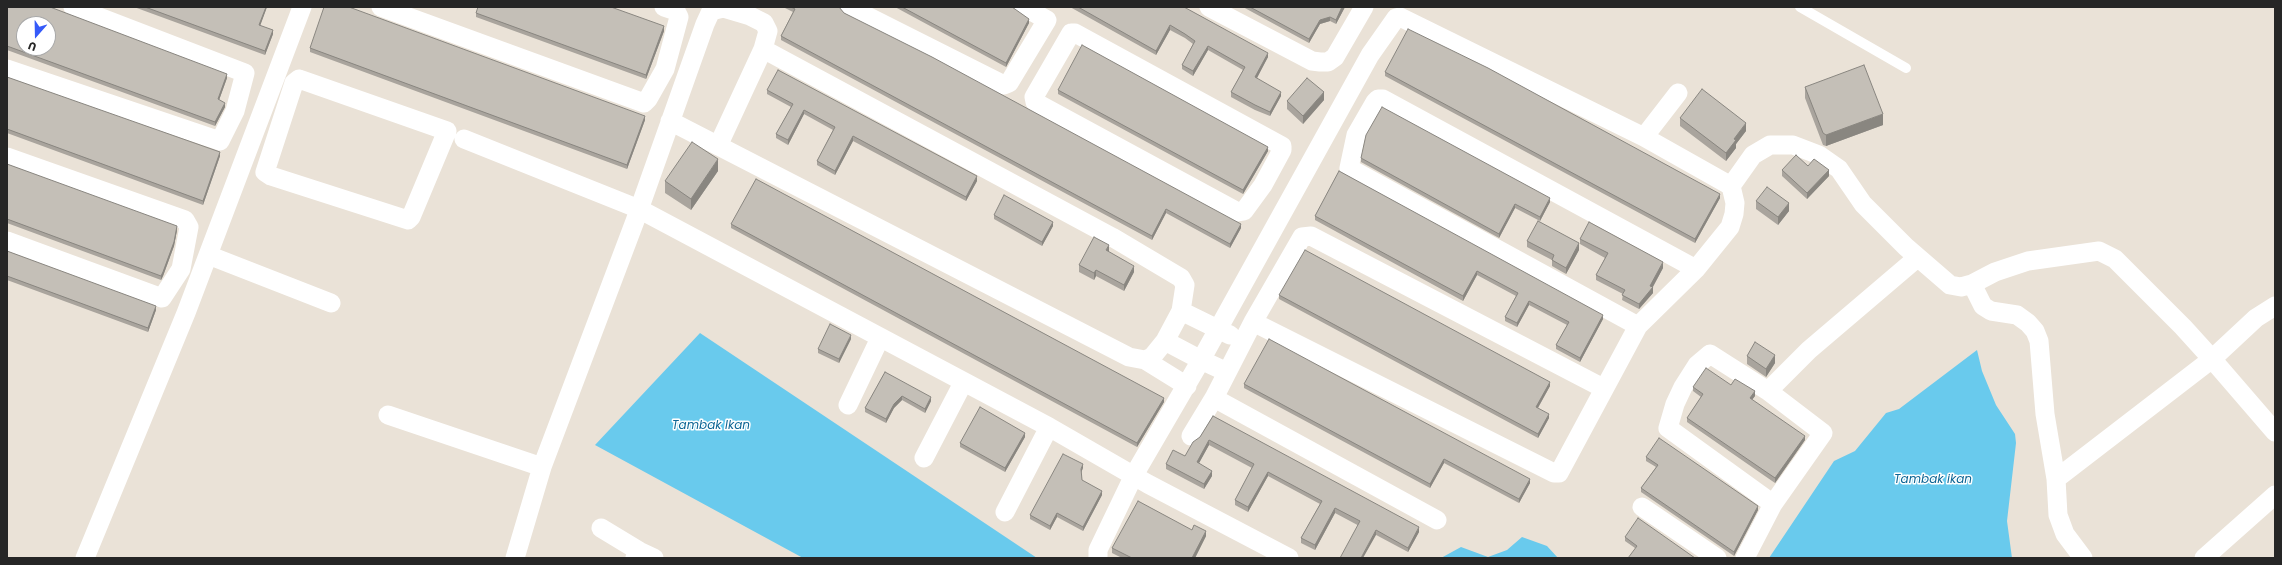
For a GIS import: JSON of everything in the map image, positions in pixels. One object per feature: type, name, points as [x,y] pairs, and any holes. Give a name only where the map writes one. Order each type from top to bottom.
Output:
[{"type":"street","points":[[7,70],[217,142],[222,139],[235,111],[244,73],[73,7]]},
{"type":"street","points":[[85,558],[200,277],[302,7]]},
{"type":"street","points":[[381,7],[644,103],[648,99],[665,69],[679,17],[676,11],[664,7]]},
{"type":"street","points":[[849,7],[1004,84],[1009,83],[1047,20],[1024,7]]},
{"type":"street","points":[[1208,7],[1312,61],[1328,62],[1335,57],[1345,42],[1364,7]]},
{"type":"street","points":[[516,558],[542,467],[639,209],[711,11],[723,8],[751,11],[768,27],[763,49],[718,146]]},
{"type":"street","points":[[1098,558],[1098,550],[1134,475],[1220,329],[1288,201],[1370,54],[1396,18],[1404,18],[1644,137],[1731,186],[1735,203],[1734,214],[1730,227],[1696,269],[1638,326],[1603,388],[1562,470],[1559,473],[1554,473],[1253,322]]},
{"type":"street","points":[[1075,33],[1282,146],[1282,150],[1263,185],[1244,210],[1238,212],[1035,102],[1034,97],[1068,35],[1075,33]]},
{"type":"street","points":[[1345,42],[1370,54]]},
{"type":"street","points":[[763,49],[1112,237],[1181,278],[1185,285],[1181,311],[1166,341],[1152,357],[1145,360]]},
{"type":"street","points":[[665,69],[686,77]]},
{"type":"street","points":[[299,79],[447,131],[411,217],[408,220],[271,176],[265,172],[266,165],[280,126],[294,83],[299,79]]},
{"type":"street","points":[[1644,137],[1678,93]]},
{"type":"street","points":[[1638,326],[1349,168],[1356,135],[1375,102],[1378,99],[1383,100],[1696,269]]},
{"type":"street","points":[[235,111],[280,126]]},
{"type":"street","points":[[670,121],[1129,357],[1145,360],[1187,386]]},
{"type":"street","points":[[1332,123],[1356,135]]},
{"type":"street","points":[[464,139],[639,209],[1049,427],[1148,484],[1289,558]]},
{"type":"street","points":[[1731,186],[1753,155],[1770,145],[1793,145],[1819,155],[1839,169],[1863,204],[1917,258],[1950,285],[1961,287],[1972,284],[1995,272],[2028,261],[2099,251],[2115,259],[2183,327],[2275,432]]},
{"type":"street","points":[[7,157],[185,220],[189,227],[181,269],[164,297],[160,298],[7,241]]},
{"type":"street","points":[[1263,185],[1288,201]]},
{"type":"street","points":[[1191,436],[1214,398],[1253,322],[1302,237],[1311,236],[1603,388]]},
{"type":"street","points":[[208,255],[331,302]]},
{"type":"street","points":[[1768,390],[1809,350],[1917,258]]},
{"type":"street","points":[[181,269],[200,277]]},
{"type":"street","points":[[1972,284],[1983,306],[1991,311],[2017,315],[2035,331],[2041,350],[2045,414],[2056,479],[2056,505],[2061,525],[2083,558]]},
{"type":"street","points":[[2056,479],[2212,359],[2256,318],[2275,306]]},
{"type":"street","points":[[1181,311],[1220,329],[1243,342]]},
{"type":"street","points":[[848,405],[880,338]]},
{"type":"street","points":[[1166,341],[1227,372]]},
{"type":"street","points":[[1745,558],[1773,504],[1823,433],[1768,390],[1712,354],[1709,354],[1697,365],[1682,387],[1668,428],[1773,504]]},
{"type":"street","points":[[924,458],[964,383]]},
{"type":"street","points":[[1214,398],[1437,520]]},
{"type":"street","points":[[388,415],[542,467]]},
{"type":"street","points":[[1005,512],[1049,427]]},
{"type":"street","points":[[2204,558],[2275,495]]},
{"type":"street","points":[[1642,507],[1717,558]]},
{"type":"street","points":[[601,528],[642,556]]},
{"type":"lane","points":[[1800,7],[1906,68]]},
{"type":"water","name":"Tambak Ikan","points":[[700,333],[1037,558],[803,558],[595,445]]},
{"type":"water","name":"Tambak ikan","points":[[1977,350],[1982,371],[1996,405],[2015,434],[2016,443],[2007,521],[2012,558],[1769,558],[1834,461],[1855,451],[1886,413],[1899,409]]},
{"type":"water","points":[[1522,537],[1547,546],[1558,558],[1441,558],[1461,547],[1488,557],[1507,550]]},
{"type":"building","points":[[7,7],[50,7],[227,74],[218,99],[225,103],[215,122],[34,56],[56,56],[56,16],[16,16],[16,49],[7,46]]},
{"type":"building","points":[[145,7],[266,7],[259,25],[273,30],[265,51]]},
{"type":"building","points":[[324,7],[349,7],[645,116],[627,165],[310,48]]},
{"type":"building","points":[[478,7],[611,7],[664,26],[646,75],[476,13]]},
{"type":"building","points":[[791,7],[839,7],[844,13],[932,57],[1241,224],[1230,244],[1166,209],[1152,236],[781,36],[795,9]]},
{"type":"building","points":[[902,7],[1012,7],[1029,19],[1006,63]]},
{"type":"building","points":[[1078,7],[1184,7],[1268,53],[1255,77],[1281,92],[1270,112],[1231,92],[1245,67],[1208,46],[1193,71],[1182,65],[1195,41],[1170,25],[1156,51]]},
{"type":"building","points":[[1250,7],[1342,7],[1336,20],[1330,17],[1320,20],[1309,39]]},
{"type":"building","points":[[1408,29],[1488,68],[1720,194],[1695,239],[1385,72]]},
{"type":"building","points":[[1082,45],[1268,147],[1243,190],[1058,90]]},
{"type":"building","points":[[1864,65],[1883,114],[1826,135],[1823,133],[1805,87]]},
{"type":"building","points":[[778,70],[977,176],[966,197],[853,136],[835,171],[817,161],[835,127],[804,110],[788,140],[776,134],[793,104],[767,90]]},
{"type":"building","points":[[7,77],[220,152],[203,201],[7,129]]},
{"type":"building","points":[[1307,78],[1324,92],[1303,116],[1287,101]]},
{"type":"building","points":[[1702,89],[1746,123],[1726,153],[1680,118]]},
{"type":"building","points":[[1382,107],[1550,198],[1540,217],[1515,204],[1499,234],[1361,158],[1366,135]]},
{"type":"building","points":[[692,142],[718,159],[691,199],[665,181]]},
{"type":"building","points":[[1796,155],[1808,166],[1814,159],[1829,170],[1807,193],[1782,170]]},
{"type":"building","points":[[7,164],[177,226],[174,242],[161,276],[7,219]]},
{"type":"building","points":[[1339,171],[1603,315],[1580,358],[1556,345],[1569,322],[1529,301],[1517,323],[1505,317],[1518,293],[1477,271],[1463,296],[1315,216]]},
{"type":"building","points":[[756,179],[1164,398],[1137,443],[731,224]]},
{"type":"building","points":[[1767,187],[1789,203],[1778,217],[1756,201]]},
{"type":"building","points":[[1004,195],[1053,222],[1042,242],[994,215]]},
{"type":"building","points":[[1538,221],[1579,243],[1566,268],[1552,260],[1554,255],[1527,241]]},
{"type":"building","points":[[1589,222],[1663,262],[1650,286],[1653,287],[1639,304],[1622,295],[1625,290],[1596,275],[1608,253],[1580,239]]},
{"type":"building","points":[[1094,237],[1109,245],[1106,250],[1134,266],[1124,285],[1096,270],[1094,273],[1079,265]]},
{"type":"building","points":[[1305,250],[1550,382],[1536,407],[1549,414],[1538,434],[1279,295]]},
{"type":"building","points":[[7,251],[156,306],[148,328],[7,276]]},
{"type":"building","points":[[830,324],[851,335],[839,359],[818,349]]},
{"type":"building","points":[[1269,339],[1530,479],[1519,499],[1444,459],[1430,484],[1244,384]]},
{"type":"building","points":[[1755,342],[1775,355],[1766,369],[1747,356]]},
{"type":"building","points":[[1706,368],[1731,385],[1735,379],[1755,391],[1750,398],[1805,436],[1775,478],[1687,418],[1703,394],[1693,387]]},
{"type":"building","points":[[885,372],[931,397],[925,409],[902,396],[894,404],[886,419],[865,408]]},
{"type":"building","points":[[980,407],[1025,433],[1005,468],[960,443]]},
{"type":"building","points":[[1213,416],[1419,527],[1408,548],[1376,530],[1361,558],[1340,558],[1360,521],[1335,508],[1315,545],[1301,538],[1322,501],[1268,472],[1248,507],[1235,500],[1254,464],[1209,440],[1197,462],[1212,471],[1204,484],[1166,464],[1173,450],[1185,456],[1193,442],[1200,437]]},
{"type":"building","points":[[1659,438],[1758,506],[1734,552],[1641,488],[1658,465],[1646,457]]},
{"type":"building","points":[[1063,454],[1083,464],[1081,469],[1082,480],[1102,491],[1083,527],[1057,513],[1050,526],[1030,515]]},
{"type":"building","points":[[1138,501],[1192,530],[1194,525],[1206,531],[1192,558],[1132,558],[1112,548]]},
{"type":"building","points":[[1638,518],[1695,558],[1628,558],[1637,546],[1625,537]]}]
